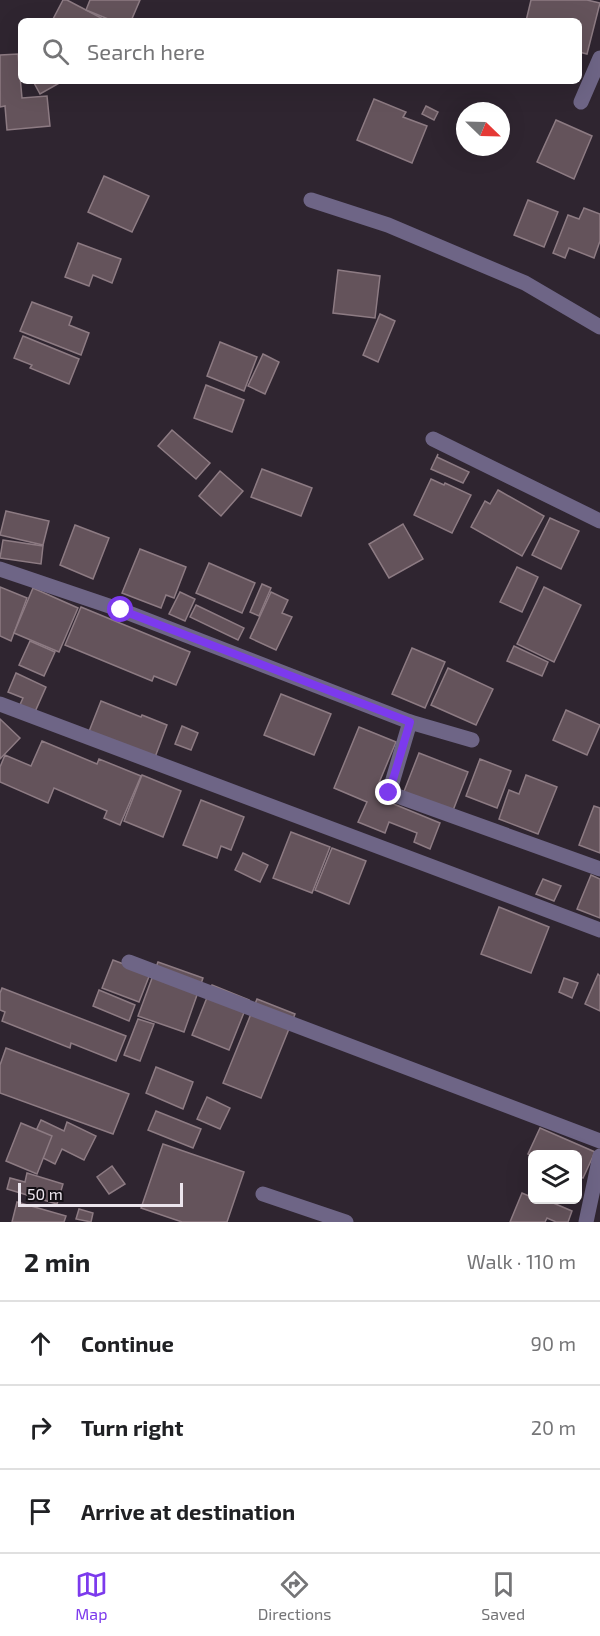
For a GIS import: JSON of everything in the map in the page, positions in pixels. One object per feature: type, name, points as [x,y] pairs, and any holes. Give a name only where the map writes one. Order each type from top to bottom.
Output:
[{"type":"street","points":[[581,102],[600,58]]},
{"type":"street","points":[[311,200],[388,225],[525,282],[600,327]]},
{"type":"street","points":[[433,439],[600,521]]},
{"type":"street","points":[[0,569],[121,610],[410,722],[472,740]]},
{"type":"street","points":[[0,704],[600,930]]},
{"type":"street","points":[[410,722],[389,793],[600,869]]},
{"type":"street","points":[[129,962],[600,1141]]},
{"type":"street","points":[[586,1222],[600,1156]]},
{"type":"street","points":[[263,1194],[346,1222]]},
{"type":"building","points":[[63,0],[67,0],[101,18],[54,18]]},
{"type":"building","points":[[90,0],[140,0],[132,18],[106,18],[86,10]]},
{"type":"building","points":[[531,0],[587,0],[600,3],[587,54],[582,53],[582,18],[527,18]]},
{"type":"building","points":[[18,54],[18,84],[21,84],[22,98],[47,96],[50,126],[7,130],[5,106],[0,107],[0,55]]},
{"type":"building","points":[[35,84],[58,84],[40,94]]},
{"type":"building","points":[[374,99],[406,112],[403,117],[427,126],[412,163],[357,140]]},
{"type":"building","points":[[426,106],[438,112],[434,120],[422,114]]},
{"type":"building","points":[[556,120],[592,136],[574,179],[537,162]]},
{"type":"building","points":[[104,176],[149,196],[132,232],[88,212]]},
{"type":"building","points":[[528,200],[558,212],[544,247],[514,235]]},
{"type":"building","points":[[584,208],[600,214],[600,241],[594,258],[569,248],[565,258],[553,253],[568,215],[579,219]]},
{"type":"building","points":[[78,243],[121,259],[112,283],[93,275],[89,286],[65,277]]},
{"type":"building","points":[[338,270],[380,276],[375,318],[333,313]]},
{"type":"building","points":[[32,302],[72,317],[69,325],[89,333],[81,355],[20,331]]},
{"type":"building","points":[[380,314],[395,321],[378,362],[363,355]]},
{"type":"building","points":[[23,336],[79,359],[69,384],[30,368],[32,365],[14,358]]},
{"type":"building","points":[[220,342],[257,357],[244,391],[207,376]]},
{"type":"building","points":[[263,354],[279,362],[265,394],[248,386]]},
{"type":"building","points":[[206,385],[244,400],[232,432],[194,418]]},
{"type":"building","points":[[172,430],[210,463],[196,479],[158,446]]},
{"type":"building","points":[[438,454],[437,457],[469,472],[463,483],[431,469]]},
{"type":"building","points":[[262,469],[312,488],[301,516],[251,497]]},
{"type":"building","points":[[220,471],[243,491],[221,516],[199,496]]},
{"type":"building","points":[[431,479],[471,495],[452,533],[414,515]]},
{"type":"building","points":[[498,490],[544,516],[522,556],[471,527],[485,501],[490,504]]},
{"type":"building","points":[[6,511],[49,521],[43,545],[0,535]]},
{"type":"building","points":[[550,518],[579,531],[561,569],[532,555]]},
{"type":"building","points":[[403,524],[423,559],[389,578],[369,544]]},
{"type":"building","points":[[75,525],[109,538],[93,579],[60,565]]},
{"type":"building","points":[[3,540],[43,546],[41,564],[0,558]]},
{"type":"building","points":[[140,549],[186,567],[174,598],[166,595],[161,608],[122,593]]},
{"type":"building","points":[[209,563],[255,583],[242,613],[196,593]]},
{"type":"building","points":[[517,567],[538,577],[522,612],[500,602]]},
{"type":"building","points":[[262,584],[271,588],[259,616],[250,612]]},
{"type":"building","points":[[0,587],[27,598],[11,641],[0,636]]},
{"type":"building","points":[[544,587],[581,605],[554,662],[517,644]]},
{"type":"building","points":[[33,588],[78,608],[59,652],[14,633]]},
{"type":"building","points":[[180,592],[195,599],[185,621],[169,614]]},
{"type":"building","points":[[271,592],[288,600],[282,613],[292,617],[276,650],[250,638]]},
{"type":"building","points":[[196,605],[244,628],[238,640],[190,617]]},
{"type":"building","points":[[81,607],[190,652],[176,685],[154,676],[152,681],[65,645]]},
{"type":"building","points":[[30,641],[55,652],[44,676],[19,665]]},
{"type":"building","points":[[514,646],[548,662],[542,676],[507,661]]},
{"type":"building","points":[[412,648],[445,662],[425,708],[392,694]]},
{"type":"building","points":[[448,668],[493,689],[476,725],[431,705]]},
{"type":"building","points":[[16,673],[46,687],[34,714],[19,707],[23,698],[8,692]]},
{"type":"building","points":[[281,694],[331,714],[314,755],[264,735]]},
{"type":"building","points":[[101,701],[167,725],[154,760],[88,734]]},
{"type":"building","points":[[566,710],[600,725],[587,755],[553,740]]},
{"type":"building","points":[[0,719],[20,738],[0,759]]},
{"type":"building","points":[[182,726],[198,733],[191,750],[175,744]]},
{"type":"building","points":[[359,727],[396,742],[376,790],[386,795],[384,800],[440,823],[430,849],[414,842],[417,833],[389,822],[385,833],[358,822],[367,802],[334,788]]},
{"type":"building","points":[[42,741],[97,764],[99,759],[141,776],[120,825],[104,818],[107,811],[54,788],[48,803],[0,782],[0,767],[5,755],[31,766]]},
{"type":"building","points":[[419,753],[468,772],[452,813],[403,794]]},
{"type":"building","points":[[480,759],[511,771],[497,808],[466,796]]},
{"type":"building","points":[[142,775],[181,791],[163,837],[124,821]]},
{"type":"building","points":[[526,775],[557,787],[538,834],[499,819],[509,790],[519,794]]},
{"type":"building","points":[[201,800],[244,817],[231,850],[221,846],[217,858],[183,845]]},
{"type":"building","points":[[594,806],[600,808],[600,853],[579,845]]},
{"type":"building","points":[[291,832],[330,847],[312,893],[273,878]]},
{"type":"building","points":[[332,848],[366,861],[349,904],[315,890]]},
{"type":"building","points":[[243,853],[268,865],[260,882],[235,870]]},
{"type":"building","points":[[591,875],[600,879],[600,918],[577,909]]},
{"type":"building","points":[[543,879],[561,886],[554,901],[536,894]]},
{"type":"building","points":[[499,907],[549,927],[531,973],[481,954]]},
{"type":"building","points":[[113,960],[150,974],[139,1002],[102,988]]},
{"type":"building","points":[[158,962],[203,978],[184,1032],[138,1016]]},
{"type":"building","points":[[598,974],[600,976],[600,1011],[585,1004]]},
{"type":"building","points":[[564,978],[578,983],[572,998],[559,992]]},
{"type":"building","points":[[212,985],[249,1000],[229,1050],[192,1035]]},
{"type":"building","points":[[2,988],[126,1036],[116,1061],[71,1043],[70,1048],[2,1021],[5,1012],[0,1010]]},
{"type":"building","points":[[99,990],[135,1005],[129,1021],[93,1006]]},
{"type":"building","points":[[257,999],[295,1014],[261,1098],[223,1083]]},
{"type":"building","points":[[138,1019],[154,1024],[140,1061],[124,1055]]},
{"type":"building","points":[[6,1048],[129,1094],[113,1134],[0,1093],[0,1065]]},
{"type":"building","points":[[156,1067],[193,1082],[183,1109],[146,1093]]},
{"type":"building","points":[[207,1097],[230,1108],[220,1129],[197,1119]]},
{"type":"building","points":[[156,1111],[201,1129],[193,1148],[148,1130]]},
{"type":"building","points":[[41,1120],[64,1131],[67,1122],[96,1136],[84,1160],[62,1149],[55,1164],[27,1150]]},
{"type":"building","points":[[21,1123],[52,1136],[37,1174],[6,1161]]},
{"type":"building","points":[[540,1128],[595,1152],[583,1178],[582,1150],[530,1150]]},
{"type":"building","points":[[163,1144],[244,1172],[227,1222],[182,1222],[141,1208]]},
{"type":"building","points":[[112,1166],[125,1184],[109,1194],[97,1177]]},
{"type":"building","points":[[27,1173],[63,1184],[57,1204],[7,1189],[10,1178],[25,1182]]},
{"type":"building","points":[[522,1193],[528,1196],[528,1204],[556,1204],[572,1211],[568,1222],[556,1222],[547,1218],[545,1222],[510,1222]]},
{"type":"building","points":[[17,1202],[66,1216],[64,1222],[12,1222]]},
{"type":"building","points":[[79,1209],[93,1213],[91,1222],[76,1219]]},
{"type":"route","points":[[121,610],[410,722],[389,793]]}]
